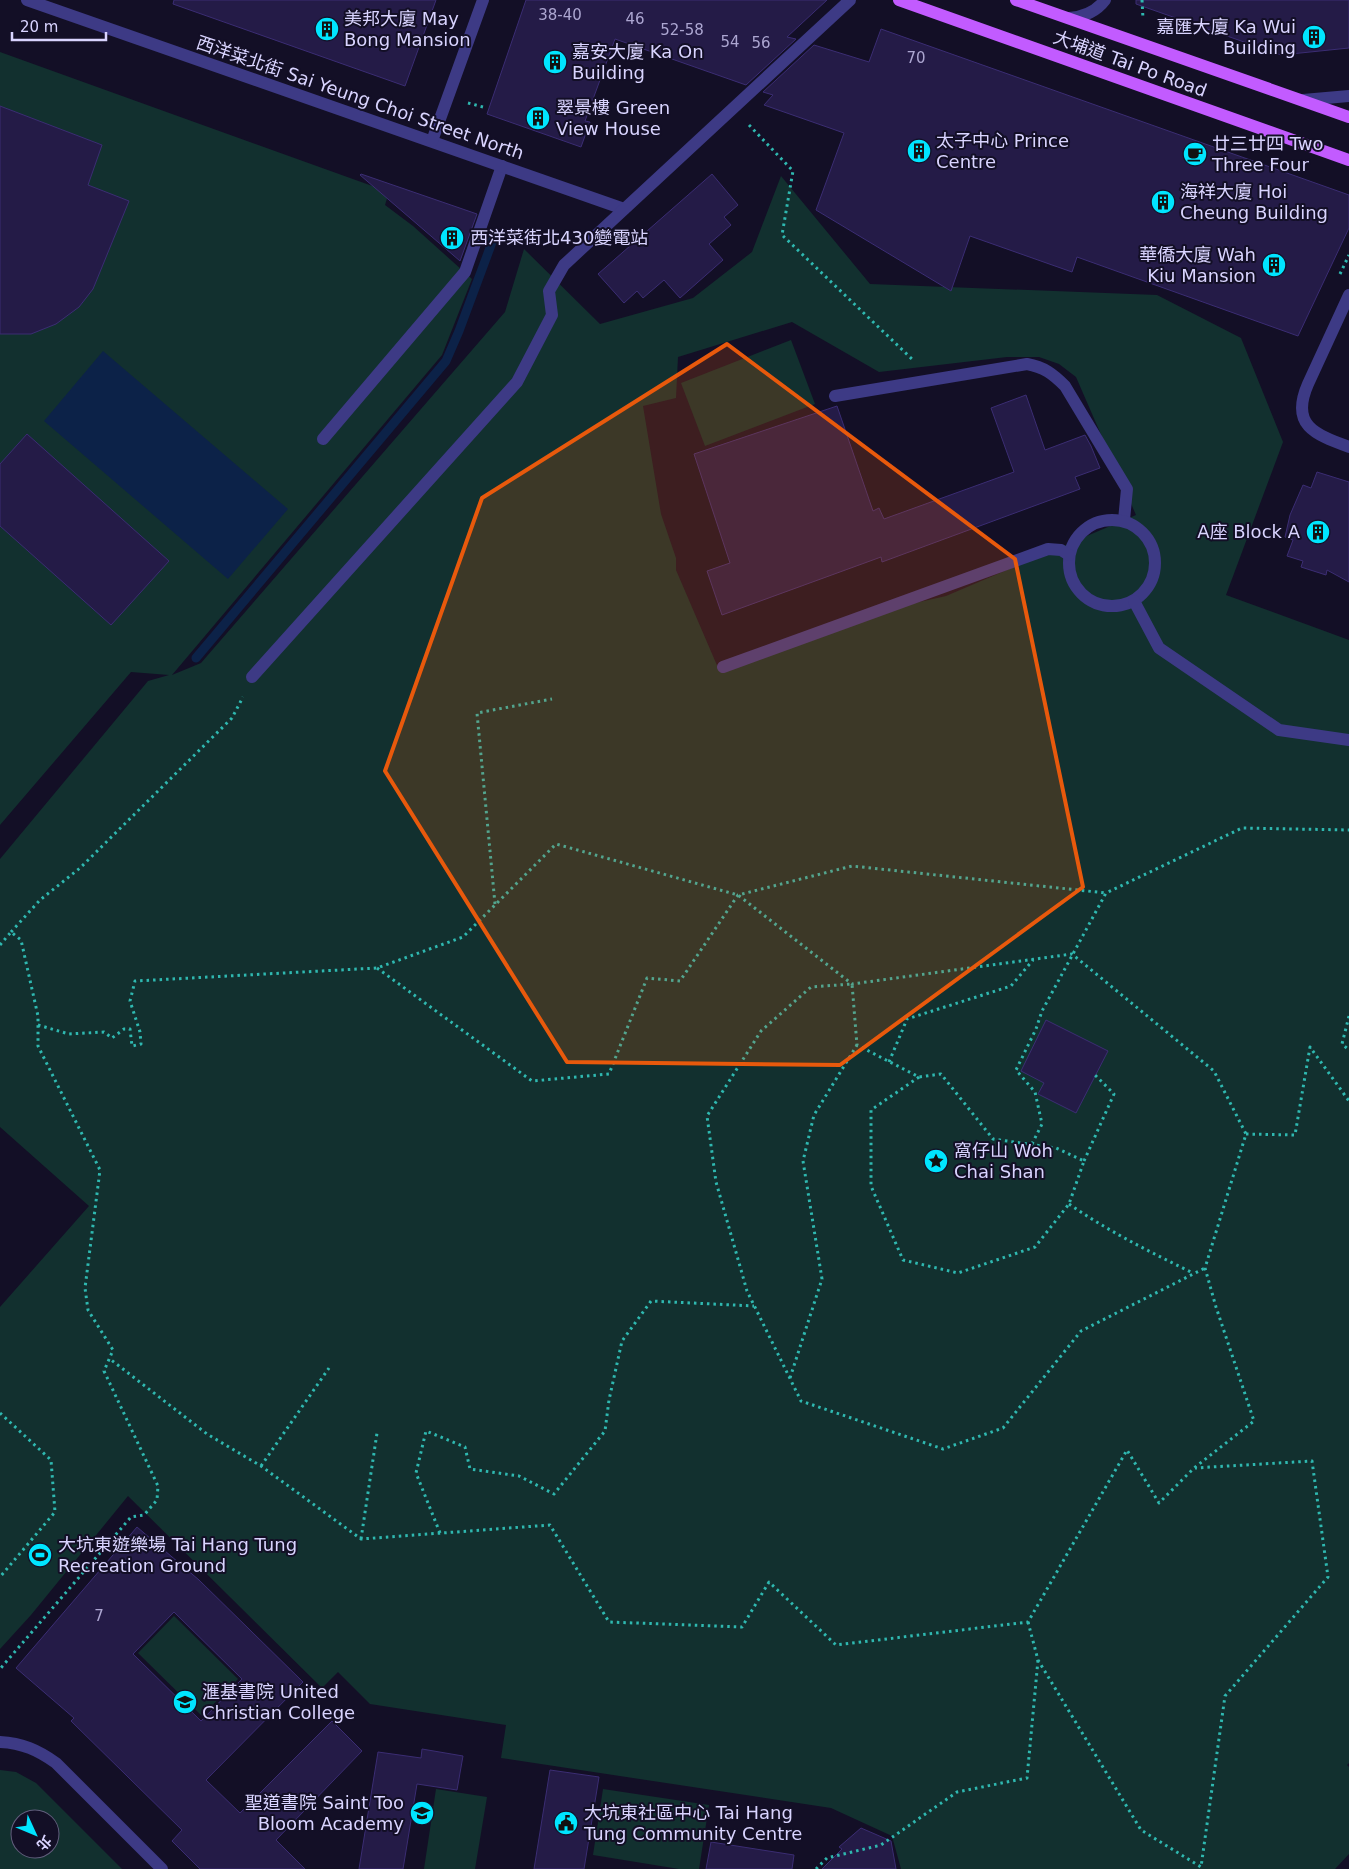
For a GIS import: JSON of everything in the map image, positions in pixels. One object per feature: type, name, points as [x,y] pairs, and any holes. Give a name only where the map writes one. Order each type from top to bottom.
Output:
[{"type":"main road","name":"大埔道 Tai Po Road","points":[[899,0],[1349,160]]},
{"type":"main road","name":"大埔道 Tai Po Road","points":[[1016,0],[1349,117]]},
{"type":"street","name":"西洋菜北街 Sai Yeung Choi Street North","points":[[27,0],[624,209]]},
{"type":"street","points":[[432,141],[483,0]]},
{"type":"street","points":[[252,677],[517,382],[552,316],[549,291],[564,265],[850,0]]},
{"type":"street","points":[[1068,18],[1081,17],[1091,13],[1105,0]]},
{"type":"street","points":[[1303,100],[1349,96]]},
{"type":"street","points":[[323,439],[465,272],[502,166]]},
{"type":"street","points":[[1349,295],[1303,396],[1302,415],[1306,424],[1313,431],[1328,439],[1349,446]]},
{"type":"street","points":[[835,396],[1027,364],[1038,366],[1052,373],[1065,386],[1126,489],[1124,520]]},
{"type":"street","points":[[1110,519],[1124,520],[1138,527],[1148,537],[1154,550],[1156,565],[1153,579],[1145,592],[1134,601],[1121,606],[1107,606],[1093,602],[1081,594],[1073,583],[1069,569],[1070,555],[1074,542],[1083,530],[1096,523],[1110,519]]},
{"type":"street","points":[[723,667],[1048,549],[1061,550],[1070,555]]},
{"type":"street","points":[[1134,601],[1159,648],[1279,730],[1349,740]]},
{"type":"street","points":[[0,1742],[26,1746],[42,1753],[56,1763],[162,1869]]},
{"type":"path","points":[[1142,0],[1143,19]]},
{"type":"path","points":[[734,108],[793,171],[782,235],[934,380]]},
{"type":"path","points":[[0,944],[40,900],[80,868],[232,718],[252,677]]},
{"type":"path","points":[[495,905],[477,713],[552,699]]},
{"type":"path","points":[[377,968],[532,1081],[610,1074],[647,978],[680,981],[738,895],[852,866],[1106,893],[1242,828],[1349,830]]},
{"type":"path","points":[[38,1025],[69,1034],[104,1032],[112,1038],[124,1029],[130,1030],[132,1046],[141,1044],[140,1032],[130,1001],[135,981],[377,968],[463,937],[556,844],[738,895],[852,984],[857,1046],[814,1115],[803,1161],[822,1279],[790,1378]]},
{"type":"path","points":[[1032,1144],[1042,1124],[1035,1092],[1016,1070],[1036,1029],[1042,1010],[1106,893]]},
{"type":"path","points":[[0,1669],[131,1517],[144,1515],[156,1500],[158,1486],[104,1371],[113,1350],[88,1310],[85,1288],[100,1170],[38,1046],[38,1016],[21,940],[10,932]]},
{"type":"path","points":[[1194,1468],[1312,1461],[1328,1577],[1225,1696],[1201,1867],[1141,1830],[1038,1660],[1028,1622],[1127,1450],[1159,1503],[1194,1468],[1254,1421],[1205,1268],[1246,1134],[1214,1071],[1072,954],[852,984],[811,986],[761,1031],[707,1116],[716,1182],[747,1291],[802,1401],[942,1449],[1003,1428],[1081,1330],[1205,1268]]},
{"type":"path","points":[[889,1062],[907,1019],[1011,986],[1033,960]]},
{"type":"path","points":[[1349,1016],[1342,1044],[1349,1050]]},
{"type":"path","points":[[1036,1029],[1041,1031]]},
{"type":"path","points":[[857,1046],[919,1077]]},
{"type":"path","points":[[1246,1134],[1295,1135],[1310,1046],[1349,1101]]},
{"type":"path","points":[[1084,1161],[1056,1148],[993,1139],[942,1074],[919,1077],[871,1110],[871,1186],[903,1260],[958,1273],[1035,1247],[1069,1204],[1084,1161],[1114,1094],[1095,1075]]},
{"type":"path","points":[[1069,1204],[1095,1222],[1145,1250],[1194,1273]]},
{"type":"path","points":[[440,1533],[416,1473],[426,1431],[465,1447],[470,1469],[519,1476],[554,1494],[605,1431],[609,1400],[622,1341],[651,1301],[754,1306]]},
{"type":"path","points":[[110,1358],[207,1434],[261,1466],[361,1539],[550,1525],[609,1622],[742,1627],[769,1582],[836,1644],[1028,1622]]},
{"type":"path","points":[[261,1466],[329,1368]]},
{"type":"path","points":[[0,1413],[52,1460],[55,1512],[0,1578]]},
{"type":"path","points":[[361,1539],[377,1433]]},
{"type":"path","points":[[816,1869],[827,1858],[881,1845],[957,1792],[1028,1778],[1038,1660]]},
{"type":"highlighted area","points":[[727,344],[1015,559],[1083,887],[840,1065],[567,1062],[385,771],[482,498]]},
{"type":"green space","points":[[0,52],[389,192],[385,205],[413,226],[472,279],[442,355],[172,675],[201,663],[505,312],[524,249],[600,324],[693,298],[752,252],[781,176],[870,284],[1157,295],[1241,338],[1283,442],[1226,595],[1349,640],[1349,1763],[1347,1765],[1349,1767],[1349,1854],[1335,1869],[901,1869],[892,1836],[831,1808],[501,1758],[506,1725],[370,1704],[338,1672],[322,1688],[128,1496],[31,1615],[0,1649],[0,1307],[89,1206],[0,1127],[0,859],[148,681],[169,675],[131,672],[0,825]],"holes":[[[792,322],[879,372],[1007,357],[1039,357],[1059,364],[1076,377],[1136,515],[946,596],[884,610],[719,670],[676,570],[676,558],[661,514],[643,406],[676,398],[678,357]]]},
{"type":"green space","points":[[791,340],[815,404],[705,446],[681,383]]},
{"type":"green space","points":[[174,1616],[238,1679],[202,1716],[138,1653]]},
{"type":"green space","points":[[0,1770],[16,1772],[36,1783],[122,1869],[0,1869]]},
{"type":"green space","points":[[436,1789],[487,1797],[475,1869],[424,1869]]},
{"type":"green space","points":[[603,1789],[709,1805],[699,1869],[679,1869],[593,1855]]},
{"type":"water","points":[[103,351],[288,509],[228,579],[44,421]]},
{"type":"building","points":[[174,0],[436,0],[405,86],[173,4]]},
{"type":"building","points":[[526,0],[827,0],[787,37],[796,39],[746,85],[615,39],[585,121],[590,122],[581,147],[487,114]]},
{"type":"building","points":[[1136,0],[1349,0],[1349,48],[1281,55],[1136,4]]},
{"type":"building","points":[[881,29],[1349,195],[1349,228],[1298,336],[1077,257],[1072,272],[970,236],[951,291],[816,210],[844,133],[764,105],[773,95],[763,92],[814,45],[869,62]]},
{"type":"building","points":[[0,106],[102,145],[88,185],[129,201],[93,289],[79,307],[56,324],[31,334],[0,334]]},
{"type":"building","points":[[712,174],[738,205],[724,217],[731,225],[709,244],[723,260],[680,298],[664,280],[643,298],[637,291],[624,303],[598,274]]},
{"type":"building","name":"西洋菜街北430變電站","points":[[360,175],[477,214],[460,261]]},
{"type":"building","points":[[1026,395],[1045,450],[1085,435],[1100,468],[1075,477],[1080,489],[882,562],[881,557],[722,615],[707,571],[730,563],[694,454],[837,406],[873,511],[879,508],[884,519],[1014,472],[991,408]]},
{"type":"building","points":[[27,434],[169,561],[111,625],[0,526],[0,464]]},
{"type":"building","name":"A座 Block A","points":[[1317,472],[1349,482],[1349,582],[1327,570],[1326,575],[1301,567],[1303,561],[1287,556],[1293,540],[1285,537],[1290,515],[1303,485],[1311,488]]},
{"type":"building","points":[[1046,1020],[1108,1051],[1076,1113],[1038,1094],[1044,1083],[1021,1071]]},
{"type":"building","points":[[137,1527],[199,1580],[303,1682],[206,1780],[240,1813],[332,1721],[362,1751],[276,1840],[305,1869],[200,1869],[172,1841],[182,1830],[71,1721],[74,1718],[16,1668]],"holes":[[[174,1612],[242,1679],[201,1721],[133,1654]]]},
{"type":"building","points":[[422,1749],[463,1756],[457,1790],[417,1784],[403,1869],[359,1869],[378,1752],[421,1758]]},
{"type":"building","name":"大坑東社區中心 Tai Hang Tung Community Centre","points":[[550,1770],[599,1777],[584,1869],[534,1869]]},
{"type":"building","points":[[861,1828],[891,1841],[896,1869],[822,1869],[842,1849],[839,1847]]},
{"type":"building","points":[[711,1842],[794,1855],[792,1869],[706,1869]]},
{"type":"waterway","points":[[196,658],[446,361],[494,237]]},
{"type":"place","name":"美邦大廈 May Bong Mansion","points":[[327,29]]},
{"type":"place","name":"嘉匯大廈 Ka Wui Building","points":[[1314,37]]},
{"type":"place","name":"嘉安大廈 Ka On Building","points":[[555,62]]},
{"type":"place","name":"翠景樓 Green View House","points":[[538,118]]},
{"type":"place","name":"太子中心 Prince Centre","points":[[919,151]]},
{"type":"place","name":"廿三廿四 Two Three Four","points":[[1195,154]]},
{"type":"place","name":"海祥大廈 Hoi Cheung Building","points":[[1163,202]]},
{"type":"place","name":"西洋菜街北430變電站","points":[[452,238]]},
{"type":"place","name":"華僑大廈 Wah Kiu Mansion","points":[[1274,265]]},
{"type":"place","name":"A座 Block A","points":[[1318,532]]},
{"type":"place","name":"窩仔山 Woh Chai Shan","points":[[936,1161]]},
{"type":"place","name":"大坑東遊樂場 Tai Hang Tung Recreation Ground","points":[[40,1555]]},
{"type":"place","name":"滙基書院 United Christian College","points":[[185,1702]]},
{"type":"place","name":"聖道書院 Saint Too Bloom Academy","points":[[422,1813]]},
{"type":"place","name":"大坑東社區中心 Tai Hang Tung Community Centre","points":[[566,1823]]}]
